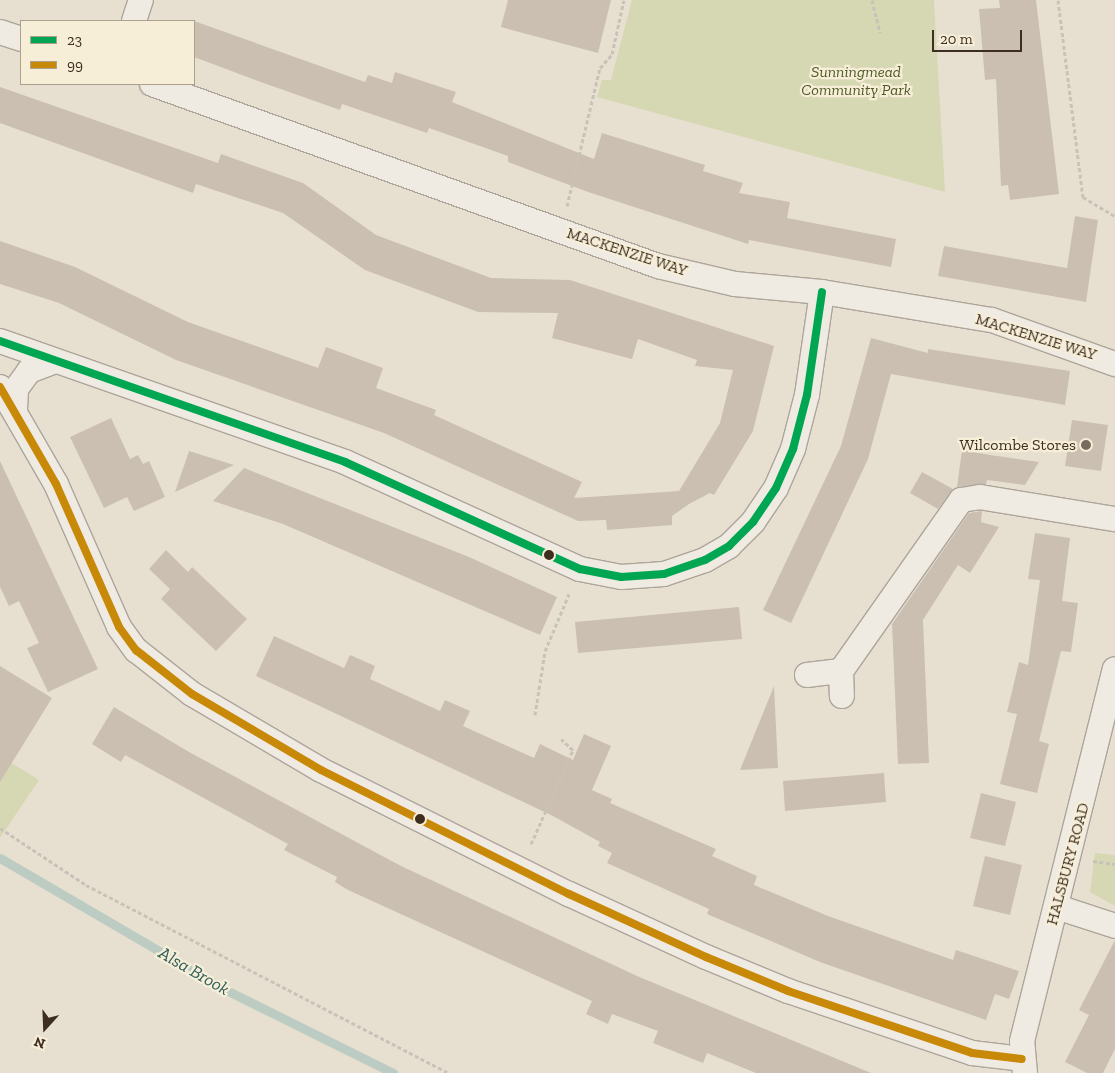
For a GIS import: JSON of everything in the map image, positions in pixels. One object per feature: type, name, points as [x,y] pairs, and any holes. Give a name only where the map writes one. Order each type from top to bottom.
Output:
[{"type":"street","points":[[134,20],[141,0]]},
{"type":"street","points":[[0,32],[20,39]]},
{"type":"street","name":"MACKENZIE WAY","points":[[155,85],[658,266],[735,284],[822,292],[992,320],[1115,364]]},
{"type":"street","points":[[0,341],[53,362],[345,462],[580,568],[621,577],[664,574],[721,551],[753,522],[776,488],[793,449],[807,395],[822,292]]},
{"type":"street","points":[[15,409],[16,389],[29,371],[53,362]]},
{"type":"street","points":[[0,388],[15,409],[56,484],[119,627],[136,650],[234,720],[519,870],[788,991],[972,1053],[1024,1066]]},
{"type":"street","points":[[842,696],[841,671],[961,500],[980,497],[1115,519]]},
{"type":"street","name":"HALSBURY ROAD","points":[[1024,1066],[1022,1041],[1115,669]]},
{"type":"street","points":[[807,675],[841,671]]},
{"type":"street","points":[[1057,907],[1115,926]]},
{"type":"path","points":[[560,231],[600,68],[612,54],[624,0]]},
{"type":"path","points":[[872,0],[880,33]]},
{"type":"path","points":[[1058,0],[1084,197],[1115,216]]},
{"type":"path","points":[[535,715],[550,636],[580,568]]},
{"type":"path","points":[[519,870],[573,750],[561,739]]},
{"type":"path","points":[[0,828],[86,885],[448,1073]]},
{"type":"green space","name":"Sunningmead Community Park","points":[[632,0],[934,0],[945,192],[597,97],[602,80],[611,80]]},
{"type":"green space","points":[[0,756],[39,780],[0,838]]},
{"type":"green space","points":[[1095,853],[1115,855],[1115,906],[1090,892]]},
{"type":"building","points":[[508,0],[611,0],[598,53],[501,27]]},
{"type":"building","points":[[999,0],[1036,0],[1059,194],[1010,200],[1008,185],[1001,186],[996,79],[985,80],[979,9],[1000,8]]},
{"type":"building","points":[[195,21],[365,82],[368,75],[392,83],[395,72],[456,92],[452,102],[594,159],[602,133],[705,165],[703,171],[743,183],[739,193],[790,202],[787,218],[896,239],[891,267],[749,240],[748,244],[588,192],[508,162],[508,156],[429,128],[427,133],[342,104],[340,110],[195,57]]},
{"type":"building","points":[[0,87],[218,163],[221,154],[303,183],[376,235],[491,278],[570,280],[774,346],[753,431],[714,495],[710,493],[672,516],[672,525],[607,530],[606,520],[578,521],[384,433],[176,360],[59,303],[0,284],[0,241],[75,267],[188,322],[318,368],[326,347],[383,368],[376,388],[436,410],[434,415],[582,482],[574,498],[679,491],[720,423],[733,370],[695,366],[697,360],[638,339],[632,359],[552,338],[558,313],[478,312],[365,270],[283,213],[196,184],[193,193],[0,123]]},
{"type":"building","points":[[1075,216],[1098,220],[1086,302],[938,276],[944,246],[1067,268]]},
{"type":"building","points":[[871,338],[928,353],[928,349],[1070,371],[1065,405],[891,374],[868,459],[791,623],[763,610],[841,446]]},
{"type":"building","points":[[111,418],[130,459],[138,455],[143,464],[149,461],[165,497],[134,511],[127,497],[104,508],[70,437]]},
{"type":"building","name":"Wilcombe Stores","points":[[1072,420],[1108,425],[1101,471],[1065,466]]},
{"type":"building","points":[[962,450],[1039,462],[1025,485],[987,480],[986,484],[957,487]]},
{"type":"building","points":[[189,451],[234,465],[175,492]]},
{"type":"building","points":[[0,461],[98,669],[48,692],[27,648],[39,643],[19,601],[9,606],[0,587]]},
{"type":"building","points":[[244,468],[469,557],[557,597],[540,635],[283,524],[213,501]]},
{"type":"building","points":[[922,472],[953,489],[938,509],[910,493]]},
{"type":"building","points":[[982,511],[981,522],[999,527],[970,573],[958,565],[923,620],[929,763],[898,764],[892,624],[969,513]]},
{"type":"building","points":[[1035,533],[1070,538],[1062,601],[1078,603],[1071,652],[1061,651],[1039,741],[1049,744],[1037,793],[1000,784],[1017,714],[1007,712],[1019,662],[1028,665],[1040,580],[1028,579]]},
{"type":"building","points":[[166,550],[188,572],[192,567],[247,619],[216,651],[161,599],[170,589],[149,569]]},
{"type":"building","points":[[739,607],[742,639],[578,653],[575,622]]},
{"type":"building","points":[[274,636],[344,668],[350,655],[375,666],[370,679],[440,711],[445,700],[470,711],[463,726],[534,758],[540,744],[573,760],[584,734],[611,746],[592,790],[612,799],[610,803],[716,849],[712,856],[757,876],[754,885],[828,916],[953,960],[956,950],[1019,971],[1009,999],[995,994],[986,1020],[820,962],[707,914],[709,909],[607,863],[612,853],[598,846],[600,842],[553,816],[256,676]]},
{"type":"building","points":[[0,666],[52,698],[0,782]]},
{"type":"building","points":[[774,686],[778,768],[740,770]]},
{"type":"building","points":[[114,707],[189,752],[401,866],[637,976],[871,1073],[756,1073],[707,1053],[703,1063],[653,1043],[658,1031],[612,1014],[608,1024],[586,1014],[592,1001],[348,890],[335,882],[337,877],[284,850],[288,844],[125,755],[121,762],[92,744]]},
{"type":"building","points":[[884,773],[886,802],[785,811],[783,781]]},
{"type":"building","points":[[981,793],[1016,802],[1005,846],[970,838]]},
{"type":"building","points":[[985,856],[1022,865],[1010,915],[973,906]]},
{"type":"building","points":[[1115,940],[1115,1049],[1103,1073],[1087,1073],[1065,1062],[1089,1015],[1079,1010]]},
{"type":"waterway","name":"Alsa Brook","points":[[0,858],[224,989],[393,1073]]},
{"type":"transit line","name":"23","points":[[0,341],[345,462],[580,569],[621,577],[664,574],[705,560],[729,546],[753,522],[776,488],[793,449],[807,395],[822,292]]},
{"type":"transit line","name":"99","points":[[0,387],[56,484],[119,627],[136,650],[192,694],[321,770],[569,894],[706,957],[788,991],[972,1053],[1022,1059]]},
{"type":"place","name":"Wilcombe Stores","points":[[1086,445]]}]
